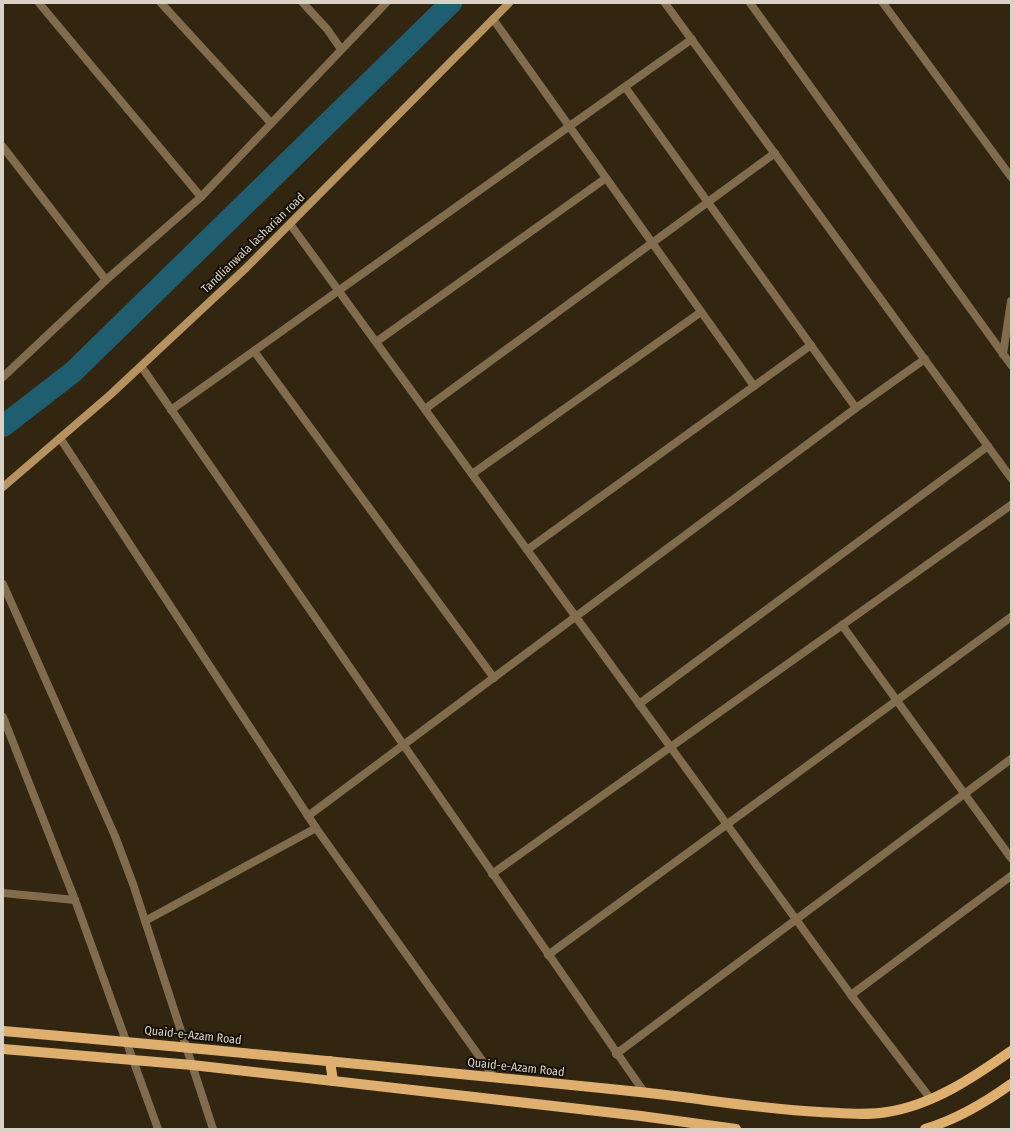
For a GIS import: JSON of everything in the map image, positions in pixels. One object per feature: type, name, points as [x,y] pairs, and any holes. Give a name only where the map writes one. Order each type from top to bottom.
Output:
[{"type":"main road","name":"Tandlianwala lasharian road","points":[[3,487],[141,366],[246,268],[509,3]]},
{"type":"main road","name":"Quaid-e-Azam Road","points":[[3,1031],[187,1047],[644,1092],[769,1108],[855,1114],[886,1112],[912,1106],[971,1078],[1011,1051]]},
{"type":"main road","points":[[3,1049],[192,1065],[736,1129]]},
{"type":"main road","points":[[330,1061],[333,1081]]},
{"type":"main road","points":[[925,1129],[955,1116],[997,1094],[1011,1084]]},
{"type":"street","points":[[39,3],[201,197]]},
{"type":"street","points":[[162,3],[271,123]]},
{"type":"street","points":[[303,3],[327,29],[341,49]]},
{"type":"street","points":[[3,377],[106,280],[201,197],[386,3]]},
{"type":"street","points":[[665,3],[1011,478]]},
{"type":"street","points":[[883,3],[1011,177]]},
{"type":"street","points":[[752,4],[1011,365]]},
{"type":"street","points":[[493,19],[754,386]]},
{"type":"street","points":[[171,410],[692,39]]},
{"type":"street","points":[[625,87],[856,408]]},
{"type":"street","points":[[3,147],[106,280]]},
{"type":"street","points":[[425,410],[775,153]]},
{"type":"street","points":[[376,342],[606,178]]},
{"type":"street","points":[[290,224],[851,995],[930,1098]]},
{"type":"street","points":[[1003,354],[1011,302]]},
{"type":"street","points":[[472,474],[701,312]]},
{"type":"street","points":[[527,550],[811,345]]},
{"type":"street","points":[[254,351],[494,678]]},
{"type":"street","points":[[308,816],[856,408],[925,359]]},
{"type":"street","points":[[141,366],[616,1054],[644,1092]]},
{"type":"street","points":[[60,438],[316,828],[494,1078]]},
{"type":"street","points":[[639,704],[988,446]]},
{"type":"street","points":[[492,874],[1011,505]]},
{"type":"street","points":[[3,584],[115,836],[214,1129]]},
{"type":"street","points":[[548,955],[1011,617]]},
{"type":"street","points":[[842,625],[1011,858]]},
{"type":"street","points":[[3,717],[75,900],[158,1129]]},
{"type":"street","points":[[616,1054],[1011,759]]},
{"type":"street","points":[[145,922],[316,828]]},
{"type":"street","points":[[851,995],[1011,876]]},
{"type":"street","points":[[3,893],[75,900]]},
{"type":"waterway","points":[[3,426],[73,372],[451,3]]}]
